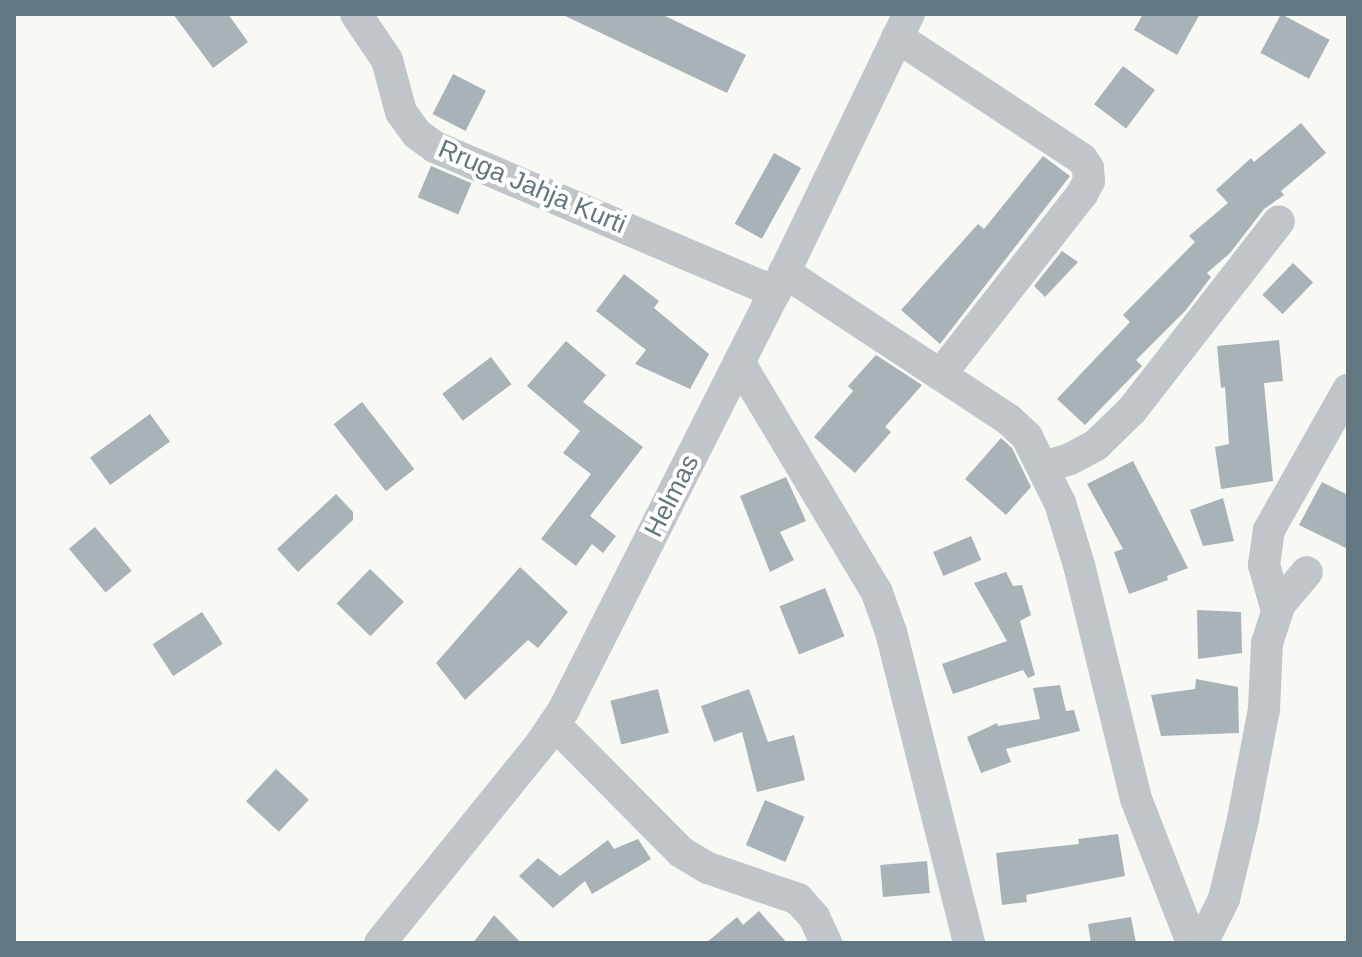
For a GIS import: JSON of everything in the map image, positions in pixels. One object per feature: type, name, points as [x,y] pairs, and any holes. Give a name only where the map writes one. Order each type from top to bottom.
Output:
[{"type":"street","name":"Rruga Jahja Kurti","points":[[356,14],[387,60],[401,112],[417,134],[435,147],[779,282],[941,374],[1008,419],[1027,437],[1060,503],[1079,565],[1136,799],[1192,943]]},
{"type":"street","name":"Helmas","points":[[380,943],[554,724],[779,282],[903,26]]},
{"type":"street","points":[[903,26],[1082,159],[1088,168],[1089,181],[1082,194],[941,374]]},
{"type":"street","points":[[1044,467],[1070,459],[1096,445],[1132,410],[1279,221]]},
{"type":"street","points":[[739,362],[877,593],[891,632],[969,943]]},
{"type":"street","points":[[1277,611],[1264,565],[1269,530],[1348,390]]},
{"type":"street","points":[[1202,943],[1224,899],[1243,819],[1264,709],[1267,643],[1277,611],[1307,572]]},
{"type":"street","points":[[554,724],[681,852],[708,868],[798,899],[814,917],[826,943]]},
{"type":"building","points":[[173,14],[228,14],[248,42],[213,68]]},
{"type":"building","points":[[561,14],[661,14],[746,55],[727,93]]},
{"type":"building","points":[[1143,14],[1200,14],[1177,55],[1134,30]]},
{"type":"building","points":[[1281,14],[1330,40],[1309,79],[1260,53]]},
{"type":"building","points":[[1123,66],[1155,90],[1126,128],[1094,104]]},
{"type":"building","points":[[453,74],[486,91],[466,131],[433,114]]},
{"type":"building","points":[[1301,123],[1326,153],[1281,191],[1284,195],[1264,209],[1230,253],[1207,273],[1211,277],[1186,310],[1136,360],[1142,366],[1085,425],[1057,399],[1130,322],[1123,315],[1195,242],[1189,236],[1228,203],[1216,190],[1251,158],[1254,162]]},
{"type":"building","points":[[774,153],[801,168],[762,239],[735,224]]},
{"type":"building","points":[[1043,156],[1070,176],[940,344],[901,310],[978,224],[984,229]]},
{"type":"building","points":[[431,166],[472,183],[458,214],[418,197]]},
{"type":"building","points":[[1062,251],[1078,262],[1045,297],[1034,286]]},
{"type":"building","points":[[1293,263],[1313,282],[1283,314],[1262,295]]},
{"type":"building","points":[[624,274],[659,301],[654,308],[709,354],[690,389],[635,364],[646,350],[596,311]]},
{"type":"building","points":[[1279,340],[1283,381],[1264,383],[1273,481],[1221,489],[1215,447],[1229,444],[1225,387],[1221,388],[1217,346]]},
{"type":"building","points":[[566,341],[606,375],[583,402],[643,447],[590,516],[616,536],[603,553],[592,544],[576,566],[541,539],[591,474],[563,453],[580,431],[527,386]]},
{"type":"building","points":[[876,355],[922,385],[885,427],[891,432],[855,473],[814,437],[853,391],[848,386]]},
{"type":"building","points":[[491,357],[511,384],[463,421],[442,394]]},
{"type":"building","points":[[362,402],[414,469],[386,491],[334,424]]},
{"type":"building","points":[[150,414],[170,442],[110,485],[90,457]]},
{"type":"building","points":[[1001,438],[1012,448],[1031,487],[1006,515],[965,479]]},
{"type":"building","points":[[1133,461],[1188,568],[1167,576],[1168,580],[1129,594],[1114,552],[1123,549],[1087,484]]},
{"type":"building","points":[[786,477],[806,521],[780,532],[794,560],[770,572],[740,496]]},
{"type":"building","points":[[1322,482],[1348,495],[1348,549],[1299,525]]},
{"type":"building","points":[[336,494],[353,512],[353,520],[298,572],[277,549]]},
{"type":"building","points":[[1223,498],[1234,541],[1203,546],[1190,510]]},
{"type":"building","points":[[95,527],[132,571],[106,593],[69,549]]},
{"type":"building","points":[[971,536],[981,560],[943,576],[933,552]]},
{"type":"building","points":[[520,567],[568,612],[538,648],[528,640],[465,700],[436,663]]},
{"type":"building","points":[[370,569],[404,602],[370,636],[337,604]]},
{"type":"building","points":[[1006,572],[1013,586],[1022,585],[1031,615],[1020,621],[1035,675],[1028,678],[1023,670],[953,694],[942,664],[1007,641],[974,583]]},
{"type":"building","points":[[825,588],[844,636],[799,655],[780,606]]},
{"type":"building","points":[[1197,610],[1241,612],[1242,653],[1198,659]]},
{"type":"building","points":[[202,612],[223,644],[173,676],[153,644]]},
{"type":"building","points":[[1196,679],[1238,687],[1239,733],[1161,736],[1151,695],[1195,689]]},
{"type":"building","points":[[1060,685],[1066,711],[1074,710],[1080,731],[1006,749],[1011,762],[981,773],[967,737],[997,723],[998,726],[1040,719],[1033,688]]},
{"type":"building","points":[[658,689],[669,733],[621,745],[610,701]]},
{"type":"building","points":[[749,689],[768,742],[794,735],[805,780],[757,792],[742,732],[714,742],[701,706]]},
{"type":"building","points":[[276,769],[309,800],[279,832],[246,801]]},
{"type":"building","points":[[765,800],[805,817],[785,862],[746,845]]},
{"type":"building","points":[[1118,834],[1125,876],[1026,895],[1027,902],[1002,905],[996,853],[1079,844],[1078,839]]},
{"type":"building","points":[[638,839],[651,859],[592,894],[585,881],[553,908],[519,876],[538,858],[560,876],[608,840],[614,849]]},
{"type":"building","points":[[927,861],[930,893],[883,897],[880,865]]},
{"type":"building","points":[[759,911],[787,943],[706,943],[737,917],[743,925]]},
{"type":"building","points":[[494,915],[521,943],[473,943]]},
{"type":"building","points":[[1131,917],[1136,943],[1091,943],[1088,924]]}]
